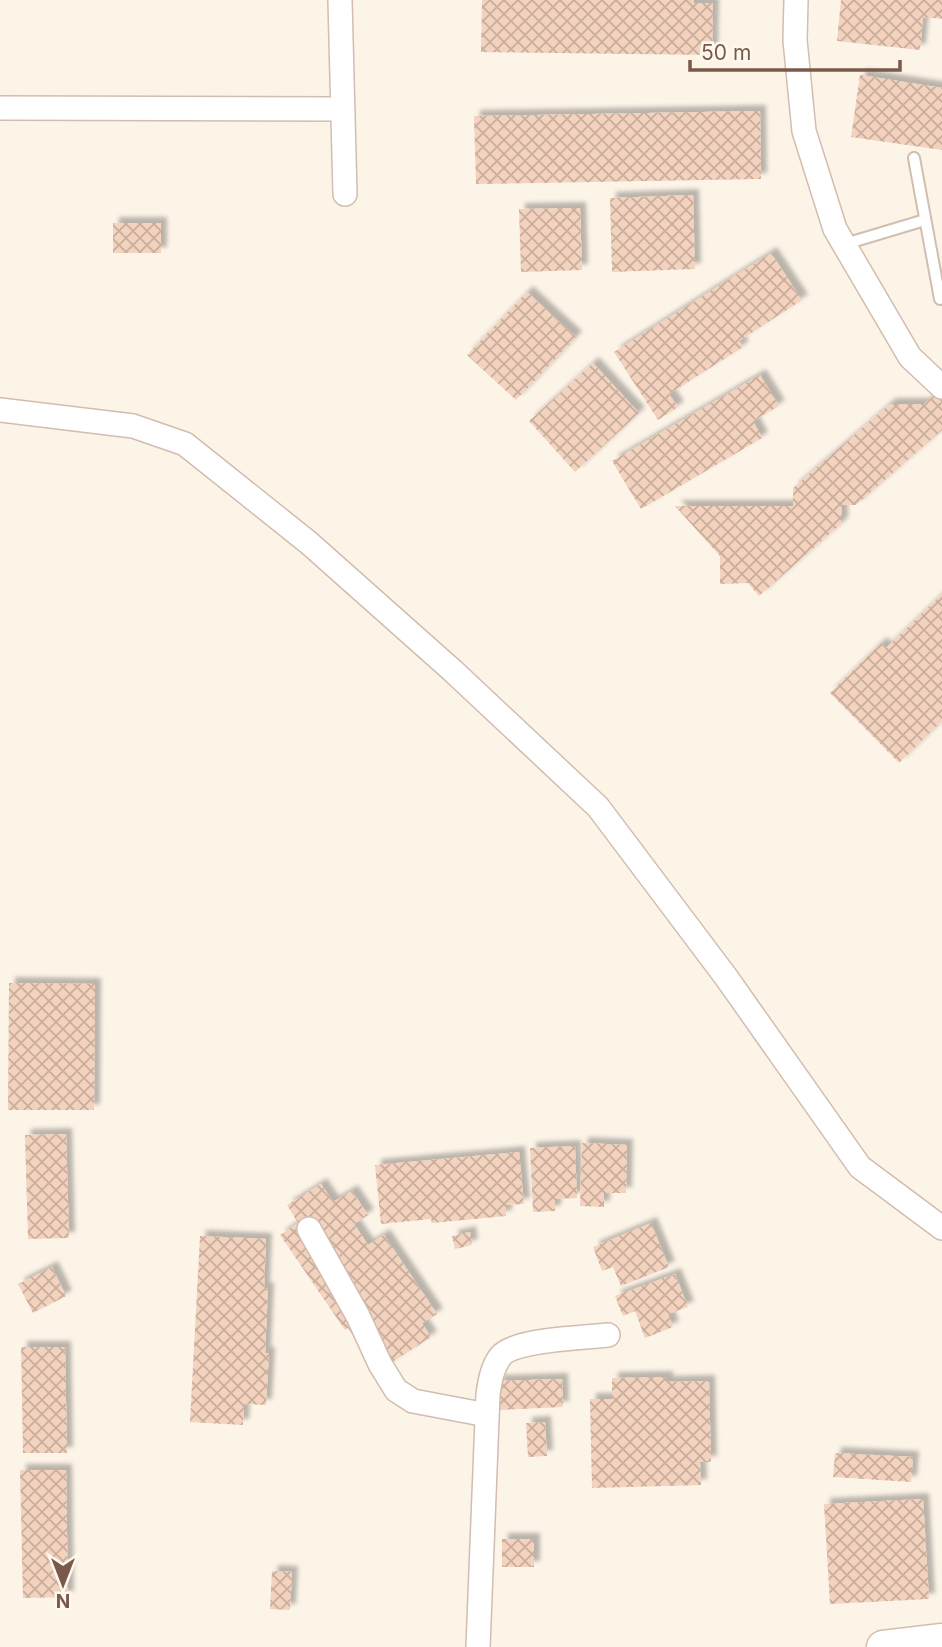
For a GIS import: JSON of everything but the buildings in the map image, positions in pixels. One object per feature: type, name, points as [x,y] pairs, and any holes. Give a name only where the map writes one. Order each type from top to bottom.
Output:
[{"type":"street","points":[[340,0],[345,194]]},
{"type":"street","points":[[796,0],[795,40],[803,131],[835,229],[910,357],[942,387]]},
{"type":"street","points":[[0,108],[343,109]]},
{"type":"street","points":[[0,410],[133,426],[185,444],[309,543],[453,671],[598,807],[726,977],[860,1167],[942,1228]]},
{"type":"street","points":[[309,1229],[396,1390],[413,1401],[487,1415]]},
{"type":"street","points":[[478,1647],[487,1415],[493,1370],[501,1354],[519,1346],[608,1335]]},
{"type":"street","points":[[883,1647],[942,1640]]},
{"type":"lane","points":[[914,158],[940,299]]},
{"type":"lane","points":[[845,244],[925,220]]}]
